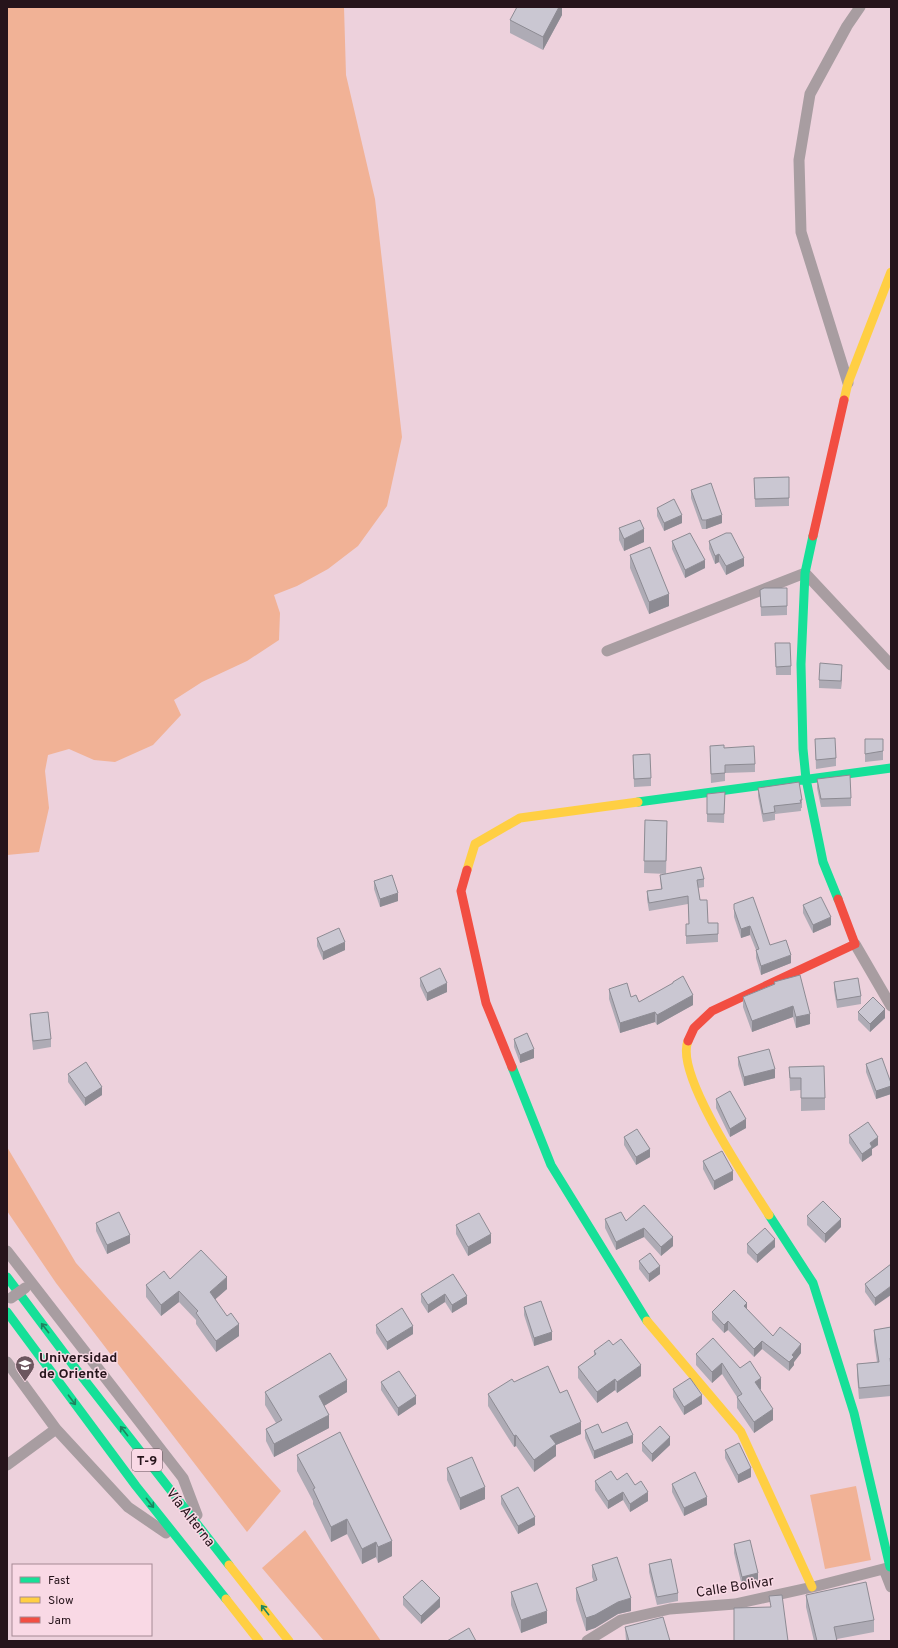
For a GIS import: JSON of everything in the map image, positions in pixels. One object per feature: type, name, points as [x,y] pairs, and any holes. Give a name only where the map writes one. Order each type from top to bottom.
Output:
[{"type":"main road","points":[[888,1568],[854,1413],[814,1283],[722,1142],[690,1074],[685,1048],[694,1028],[712,1011],[855,944],[823,862],[806,779],[803,749],[801,664],[805,573],[848,383],[891,272]]},
{"type":"main road","points":[[812,1587],[741,1432],[646,1320],[551,1165],[486,1003],[461,891],[475,844],[520,818],[891,768]]},
{"type":"main road","name":"Vía Alterna","points":[[7,1277],[31,1310],[289,1641]]},
{"type":"main road","name":"Vía Alterna","points":[[7,1312],[136,1486],[259,1641]]},
{"type":"street","points":[[848,383],[801,232],[799,160],[810,94],[847,26],[860,7]]},
{"type":"street","points":[[607,651],[805,573],[891,665]]},
{"type":"street","points":[[855,944],[891,1006]]},
{"type":"street","points":[[7,1250],[28,1286],[116,1390],[183,1478],[203,1532]]},
{"type":"street","points":[[9,1300],[28,1286]]},
{"type":"street","points":[[7,1362],[56,1429],[128,1508],[183,1544]]},
{"type":"street","points":[[7,1465],[56,1429]]},
{"type":"street","points":[[888,1568],[891,1587]]},
{"type":"street","name":"Calle Bolivar","points":[[587,1641],[621,1620],[670,1609],[735,1604],[888,1568]]},
{"type":"shaded area","points":[[7,7],[344,7],[346,75],[375,199],[402,437],[387,506],[358,546],[328,569],[297,586],[274,595],[280,613],[279,640],[247,661],[202,682],[174,700],[181,715],[153,745],[115,762],[94,760],[69,749],[48,755],[45,771],[49,808],[39,852],[7,855]]},
{"type":"shaded area","points":[[7,1147],[76,1263],[281,1491],[247,1532],[56,1283],[7,1211]]},
{"type":"shaded area","points":[[856,1486],[871,1560],[825,1569],[810,1495]]},
{"type":"shaded area","points":[[305,1530],[381,1641],[324,1641],[262,1568]]},
{"type":"building","points":[[517,7],[559,7],[543,37],[510,20]]},
{"type":"building","points":[[789,477],[789,498],[755,499],[754,478]]},
{"type":"building","points":[[711,483],[722,515],[702,520],[691,490]]},
{"type":"building","points":[[674,499],[682,515],[664,523],[657,508]]},
{"type":"building","points":[[640,520],[644,529],[624,539],[619,528]]},
{"type":"building","points":[[690,533],[705,560],[685,570],[672,541]]},
{"type":"building","points":[[726,533],[731,533],[744,558],[726,566],[719,554],[715,556],[709,541]]},
{"type":"building","points":[[650,547],[669,594],[649,602],[630,555]]},
{"type":"building","points":[[764,588],[787,588],[787,606],[761,607],[760,590]]},
{"type":"building","points":[[775,643],[790,643],[791,666],[776,667]]},
{"type":"building","points":[[820,663],[842,665],[841,681],[819,680]]},
{"type":"building","points":[[835,738],[836,758],[816,760],[815,739]]},
{"type":"building","points":[[865,739],[883,739],[883,751],[865,754]]},
{"type":"building","points":[[724,745],[724,748],[754,746],[755,764],[725,765],[725,773],[711,774],[710,746]]},
{"type":"building","points":[[650,754],[651,778],[634,779],[633,755]]},
{"type":"building","points":[[850,775],[851,798],[821,799],[817,779]]},
{"type":"building","points":[[799,782],[802,800],[800,800],[801,803],[774,806],[775,812],[763,814],[758,788]]},
{"type":"building","points":[[725,792],[724,814],[707,814],[707,794]]},
{"type":"building","points":[[645,820],[667,821],[666,861],[644,861]]},
{"type":"building","points":[[701,867],[704,879],[697,880],[700,900],[707,900],[708,923],[718,923],[718,934],[686,936],[686,924],[689,924],[688,896],[649,903],[647,891],[662,889],[660,875]]},
{"type":"building","points":[[392,875],[398,893],[380,899],[374,881]]},
{"type":"building","points":[[753,897],[770,945],[786,940],[791,955],[761,966],[756,950],[759,949],[750,926],[741,929],[734,909],[734,904]]},
{"type":"building","points":[[821,897],[831,917],[813,925],[803,905]]},
{"type":"building","points":[[339,928],[345,942],[323,952],[317,938]]},
{"type":"building","points":[[440,968],[447,983],[427,993],[420,978]]},
{"type":"building","points":[[800,975],[810,1014],[796,1017],[793,1006],[752,1021],[743,997],[775,984],[774,982]]},
{"type":"building","points":[[683,976],[693,995],[657,1015],[655,1012],[620,1023],[609,989],[627,983],[631,997],[636,995],[639,1002]]},
{"type":"building","points":[[858,978],[861,996],[837,1000],[834,982]]},
{"type":"building","points":[[873,997],[885,1009],[870,1024],[858,1012]]},
{"type":"building","points":[[48,1012],[51,1039],[33,1041],[30,1014]]},
{"type":"building","points":[[527,1033],[534,1049],[520,1055],[514,1039]]},
{"type":"building","points":[[769,1049],[775,1069],[744,1077],[738,1057]]},
{"type":"building","points":[[882,1058],[891,1086],[876,1091],[866,1064]]},
{"type":"building","points":[[86,1062],[102,1087],[85,1098],[68,1074]]},
{"type":"building","points":[[824,1066],[825,1098],[801,1098],[801,1078],[790,1078],[789,1067]]},
{"type":"building","points":[[730,1091],[746,1119],[730,1129],[716,1099]]},
{"type":"building","points":[[868,1122],[878,1137],[870,1143],[872,1147],[862,1154],[849,1135]]},
{"type":"building","points":[[637,1129],[650,1149],[636,1157],[624,1137]]},
{"type":"building","points":[[722,1151],[733,1171],[714,1181],[703,1161]]},
{"type":"building","points":[[823,1201],[841,1219],[825,1234],[807,1216]]},
{"type":"building","points":[[644,1205],[673,1237],[661,1247],[644,1228],[616,1242],[605,1219],[621,1212],[626,1221]]},
{"type":"building","points":[[119,1212],[130,1235],[107,1245],[96,1223]]},
{"type":"building","points":[[479,1213],[491,1234],[468,1247],[456,1225]]},
{"type":"building","points":[[765,1228],[775,1239],[757,1255],[747,1244]]},
{"type":"building","points":[[201,1250],[227,1277],[210,1292],[227,1316],[231,1313],[239,1324],[216,1341],[196,1313],[198,1311],[179,1291],[161,1305],[146,1285],[164,1271],[170,1279]]},
{"type":"building","points":[[650,1253],[660,1266],[649,1274],[639,1261]]},
{"type":"building","points":[[891,1264],[891,1286],[875,1298],[865,1284]]},
{"type":"building","points":[[453,1274],[467,1296],[452,1305],[445,1294],[428,1305],[421,1294]]},
{"type":"building","points":[[734,1290],[747,1303],[744,1306],[773,1336],[780,1327],[801,1344],[792,1355],[794,1357],[789,1362],[762,1341],[754,1349],[728,1321],[724,1325],[712,1312]]},
{"type":"building","points":[[541,1301],[552,1332],[534,1338],[524,1307]]},
{"type":"building","points":[[402,1308],[413,1326],[387,1342],[376,1325]]},
{"type":"building","points":[[891,1327],[891,1385],[859,1388],[857,1364],[879,1362],[874,1330]]},
{"type":"building","points":[[713,1338],[740,1368],[750,1361],[761,1378],[755,1382],[773,1409],[754,1422],[737,1397],[742,1394],[722,1363],[712,1372],[696,1354]]},
{"type":"building","points":[[621,1339],[641,1365],[617,1382],[615,1379],[597,1392],[578,1367],[596,1354],[594,1351],[609,1340],[613,1345]]},
{"type":"building","points":[[330,1353],[347,1380],[319,1396],[329,1415],[274,1444],[266,1429],[282,1420],[265,1392]]},
{"type":"building","points":[[548,1366],[560,1393],[567,1390],[581,1422],[550,1436],[556,1444],[534,1460],[516,1435],[514,1436],[488,1394],[512,1379],[514,1382]]},
{"type":"building","points":[[399,1371],[416,1396],[398,1408],[381,1382]]},
{"type":"building","points":[[690,1378],[702,1395],[684,1407],[673,1389]]},
{"type":"building","points":[[627,1422],[633,1435],[594,1451],[585,1430],[598,1424],[602,1433]]},
{"type":"building","points":[[660,1426],[670,1437],[652,1454],[642,1443]]},
{"type":"building","points":[[340,1432],[392,1541],[378,1547],[376,1542],[362,1549],[347,1519],[331,1527],[313,1489],[315,1488],[297,1455]]},
{"type":"building","points":[[739,1443],[751,1468],[738,1475],[725,1450]]},
{"type":"building","points":[[472,1457],[485,1487],[460,1498],[447,1468]]},
{"type":"building","points":[[611,1471],[617,1480],[627,1473],[635,1485],[641,1481],[648,1492],[630,1504],[623,1492],[608,1501],[595,1481]]},
{"type":"building","points":[[695,1472],[707,1497],[684,1508],[672,1484]]},
{"type":"building","points":[[518,1487],[535,1517],[518,1526],[501,1496]]},
{"type":"building","points":[[750,1540],[758,1573],[742,1577],[734,1544]]},
{"type":"building","points":[[617,1557],[631,1598],[618,1602],[595,1615],[586,1618],[576,1588],[597,1580],[592,1565]]},
{"type":"building","points":[[671,1559],[678,1593],[657,1597],[649,1564]]},
{"type":"building","points":[[422,1580],[440,1598],[421,1616],[403,1597]]},
{"type":"building","points":[[866,1582],[874,1620],[834,1627],[837,1641],[817,1641],[806,1595]]},
{"type":"building","points":[[537,1583],[547,1611],[521,1620],[511,1592]]},
{"type":"building","points":[[782,1595],[788,1641],[734,1641],[734,1608],[771,1607],[769,1596]]},
{"type":"building","points":[[663,1617],[670,1641],[629,1641],[625,1627]]},
{"type":"building","points":[[469,1628],[476,1641],[447,1641]]},
{"type":"traffic: fast","points":[[813,536],[805,573],[801,664],[803,749],[806,779],[823,862],[838,899]]},
{"type":"traffic: fast","points":[[638,802],[891,768]]},
{"type":"traffic: fast","points":[[512,1067],[551,1165],[647,1321]]},
{"type":"traffic: fast","points":[[769,1215],[813,1283],[854,1413],[890,1567]]},
{"type":"traffic: fast","points":[[7,1277],[76,1369],[229,1565]]},
{"type":"traffic: fast","points":[[7,1312],[136,1486],[226,1599]]},
{"type":"traffic: slow","points":[[844,400],[848,383],[891,272]]},
{"type":"traffic: slow","points":[[467,870],[475,844],[520,818],[638,802]]},
{"type":"traffic: slow","points":[[688,1041],[687,1057],[692,1078],[702,1103],[731,1155],[769,1215]]},
{"type":"traffic: slow","points":[[647,1321],[741,1432],[812,1587]]},
{"type":"traffic: slow","points":[[229,1565],[289,1641]]},
{"type":"traffic: slow","points":[[226,1599],[259,1641]]},
{"type":"traffic: jam","points":[[813,536],[844,400]]},
{"type":"traffic: jam","points":[[467,870],[461,891],[486,1003],[512,1067]]},
{"type":"traffic: jam","points":[[688,1041],[694,1028],[712,1011],[855,944],[838,899]]},
{"type":"place","name":"Universidad de Oriente","points":[[25,1382]]}]
